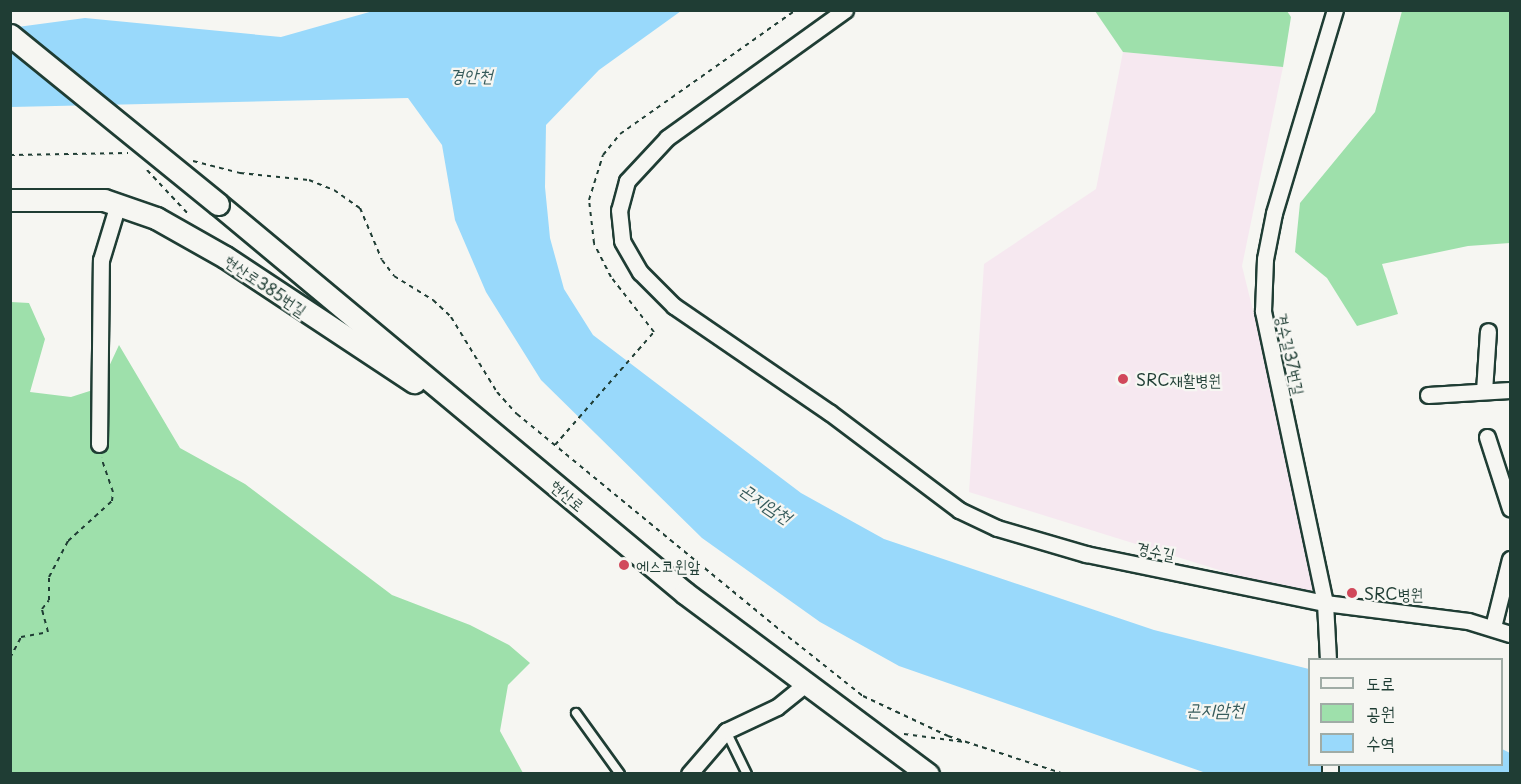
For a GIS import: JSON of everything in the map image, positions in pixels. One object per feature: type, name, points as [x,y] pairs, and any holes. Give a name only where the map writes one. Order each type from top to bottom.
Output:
[{"type":"street","name":"경수길","points":[[845,10],[667,138],[627,181],[619,210],[622,240],[640,272],[674,306],[829,412],[959,510],[997,528],[1086,554],[1325,603],[1493,627],[1510,634]]},
{"type":"street","name":"경수길37번길","points":[[1328,658],[1325,603],[1263,311],[1265,259],[1274,213],[1335,10]]},
{"type":"street","name":"현산로","points":[[10,35],[218,204],[686,593],[928,774]]},
{"type":"street","name":"현산로385번길","points":[[10,200],[104,200],[156,218],[225,257],[498,436]]},
{"type":"street","points":[[99,444],[101,260],[118,204]]},
{"type":"street","points":[[1484,390],[1488,332]]},
{"type":"street","points":[[1428,394],[1510,390]]},
{"type":"street","points":[[1487,437],[1510,508]]},
{"type":"street","points":[[1493,627],[1510,559]]},
{"type":"street","points":[[689,774],[726,731],[777,707],[807,683]]},
{"type":"lane","points":[[576,713],[620,774]]},
{"type":"lane","points":[[726,731],[747,774]]},
{"type":"path","points":[[620,134],[796,10]]},
{"type":"path","points":[[10,155],[131,153]]},
{"type":"path","points":[[182,160],[240,173],[309,180],[334,190],[360,208],[382,260],[394,276],[452,317],[497,392],[555,445],[863,696],[969,743],[1064,774]]},
{"type":"path","points":[[146,169],[193,219]]},
{"type":"path","points":[[555,445],[649,338]]},
{"type":"path","points":[[10,658],[21,637],[48,632],[42,609],[49,600],[49,577],[68,541],[112,501],[113,492],[99,444]]},
{"type":"path","points":[[900,734],[969,743]]},
{"type":"shaded area","name":"SRC재활병원","points":[[1123,52],[1283,67],[1242,266],[1325,603],[969,492],[984,264],[1096,189]]},
{"type":"green space","points":[[1095,11],[1287,11],[1291,17],[1283,67],[1123,52]]},
{"type":"green space","points":[[1402,11],[1510,11],[1510,243],[1468,246],[1382,264],[1398,314],[1357,326],[1327,278],[1295,252],[1300,203],[1375,112]]},
{"type":"green space","points":[[11,302],[29,303],[45,339],[30,392],[71,397],[99,388],[119,345],[180,448],[245,484],[392,595],[470,625],[509,645],[530,663],[508,685],[500,731],[523,773],[11,774]]},
{"type":"water","name":"곤지암천","points":[[373,11],[681,11],[599,70],[546,125],[545,187],[550,238],[564,289],[593,335],[801,493],[884,539],[1154,630],[1308,669],[1308,766],[1503,766],[1503,750],[1510,753],[1510,773],[1206,773],[899,666],[820,622],[702,538],[541,380],[486,292],[455,220],[442,145],[408,98],[11,107],[10,28],[85,18],[281,37]]},
{"type":"place","name":"SRC재활병원","points":[[1123,379]]},
{"type":"place","name":"에스코윈앞","points":[[624,565]]},
{"type":"place","name":"SRC병원","points":[[1352,593]]},
{"type":"water label","name":"경안천","points":[[471,75]]}]
